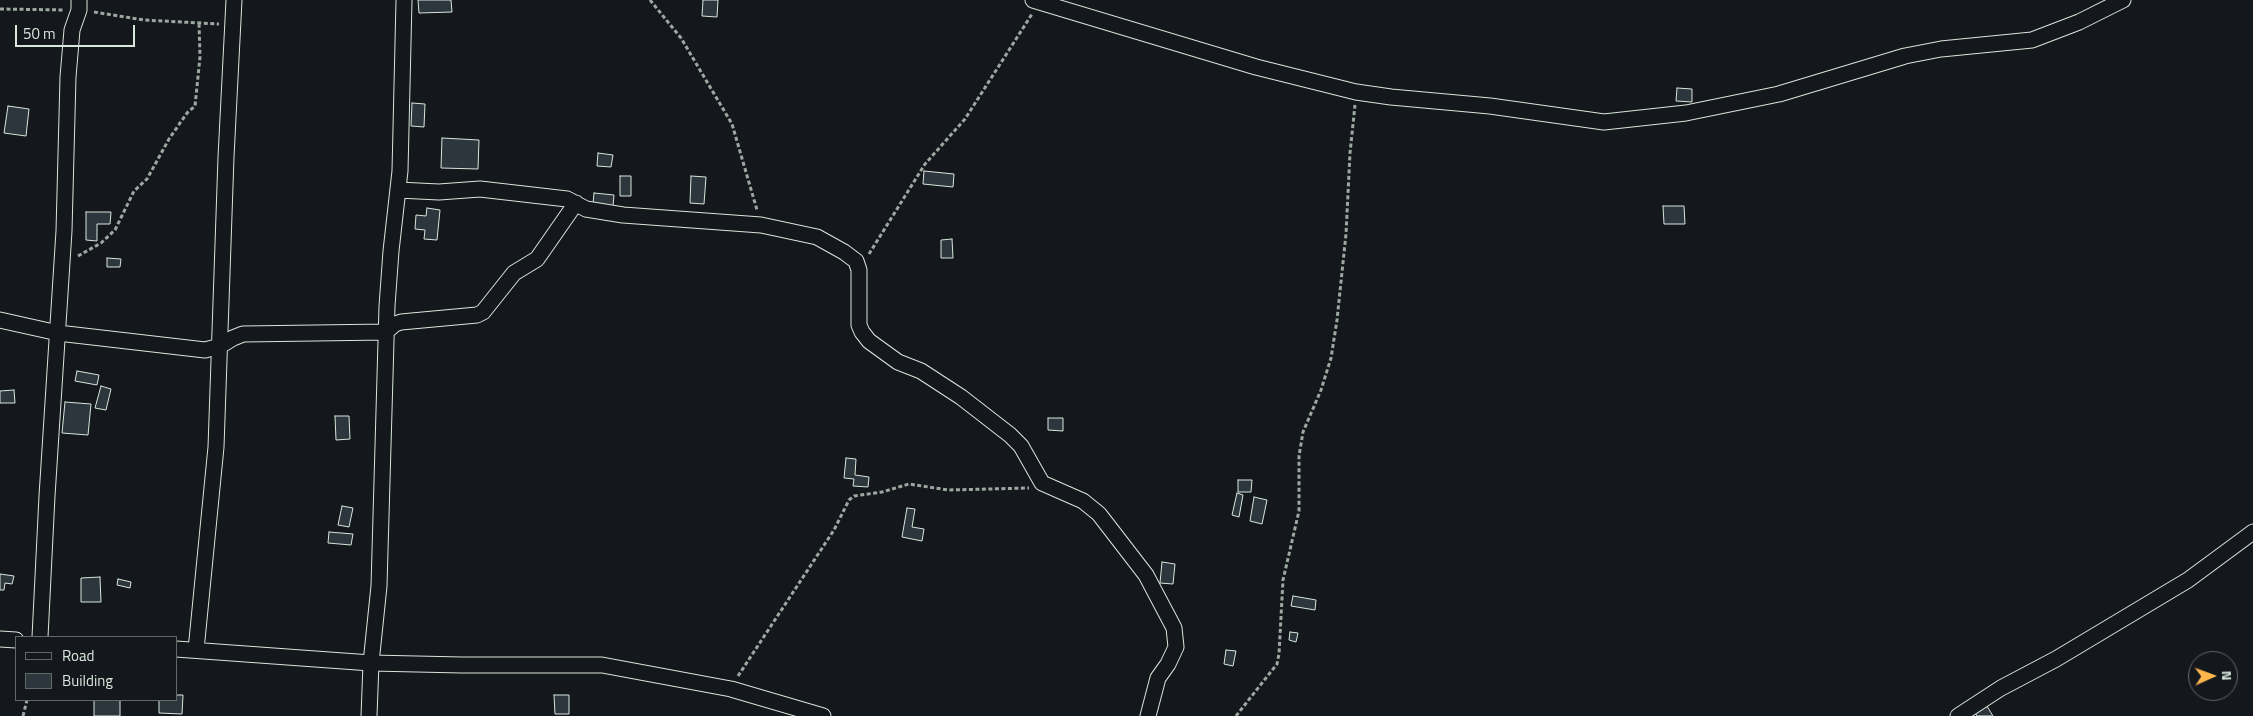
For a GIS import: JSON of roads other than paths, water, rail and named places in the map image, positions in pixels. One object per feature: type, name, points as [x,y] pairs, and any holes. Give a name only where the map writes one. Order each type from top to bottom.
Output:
[{"type":"street","points":[[196,650],[216,447],[234,0]]},
{"type":"street","points":[[369,716],[371,662],[379,586],[386,332],[391,251],[398,190],[404,0]]},
{"type":"street","points":[[1036,2],[1214,53],[1256,67],[1356,92],[1490,106],[1604,122],[1686,113],[1779,94],[1905,56],[1941,49],[2032,40],[2079,22],[2122,0]]},
{"type":"street","points":[[40,636],[62,268],[68,77],[72,30],[79,5]]},
{"type":"street","points":[[398,190],[439,192],[480,190],[567,199],[586,209],[623,215],[761,225],[816,237],[828,242],[856,261],[858,270],[859,325],[862,332],[898,362],[933,378],[1010,435],[1021,446],[1042,483],[1083,501],[1099,514],[1146,575],[1174,628],[1176,647],[1168,664],[1158,678],[1148,716]]},
{"type":"street","points":[[0,320],[58,333],[205,350],[220,346],[243,334],[386,332],[395,324],[401,322],[462,318],[477,315],[483,312],[514,273],[537,259],[576,203]]},
{"type":"street","points":[[1958,716],[2001,688],[2056,659],[2188,580],[2253,532]]},
{"type":"street","points":[[0,639],[15,640]]},
{"type":"street","points":[[178,648],[371,662],[462,666],[602,665],[731,688],[823,716]]}]
